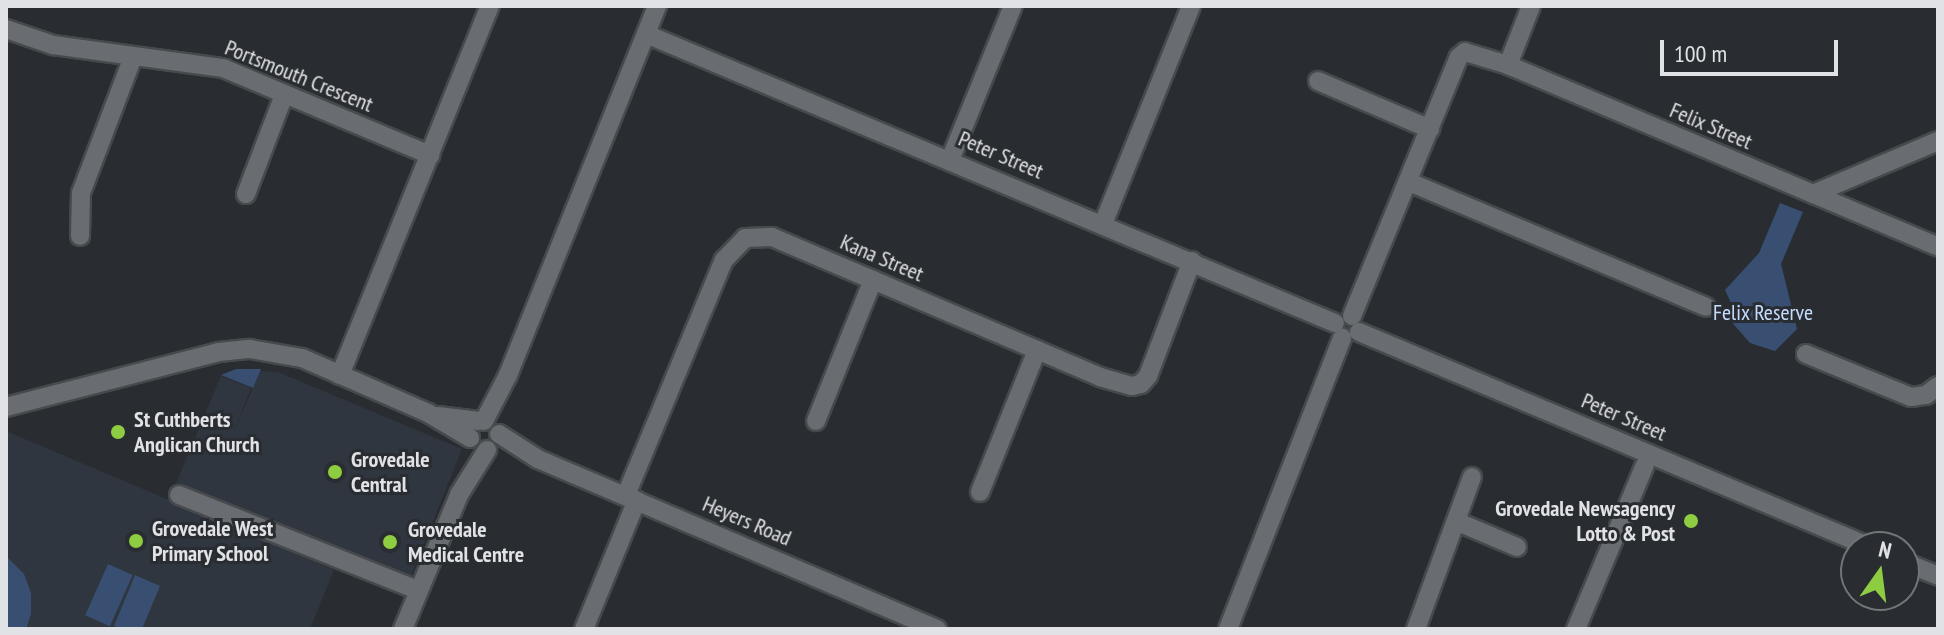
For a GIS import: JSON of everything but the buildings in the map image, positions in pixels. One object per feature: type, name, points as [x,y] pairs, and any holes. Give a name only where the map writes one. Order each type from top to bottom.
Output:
[{"type":"street","points":[[336,373],[490,6]]},
{"type":"street","points":[[403,629],[485,435],[657,6]]},
{"type":"street","points":[[950,160],[1013,6]]},
{"type":"street","points":[[1103,224],[1191,6]]},
{"type":"street","points":[[1508,65],[1531,6]]},
{"type":"street","name":"Portsmouth Crescent","points":[[6,29],[53,45],[216,66],[430,155]]},
{"type":"street","name":"Peter Street","points":[[646,34],[1840,534]]},
{"type":"street","name":"Felix Street","points":[[1430,129],[1459,57],[1465,52],[1508,65],[1938,247]]},
{"type":"street","points":[[80,236],[81,193],[133,57]]},
{"type":"street","points":[[1228,629],[1347,327],[1430,129],[1318,81]]},
{"type":"street","points":[[246,194],[284,95]]},
{"type":"street","points":[[1813,194],[1938,141]]},
{"type":"street","points":[[1409,182],[1706,307]]},
{"type":"street","name":"Kana Street","points":[[632,498],[724,260],[733,247],[745,238],[772,237],[1100,377],[1123,384],[1141,384],[1148,376],[1192,261]]},
{"type":"street","points":[[816,421],[873,280]]},
{"type":"street","points":[[980,492],[1037,350]]},
{"type":"street","points":[[1806,354],[1911,397],[1926,395],[1938,386]]},
{"type":"street","name":"Heyers Road","points":[[6,407],[138,374],[250,356],[336,373],[937,629]]},
{"type":"street","points":[[1576,629],[1645,465]]},
{"type":"street","points":[[1416,629],[1458,522],[1472,477]]},
{"type":"street","points":[[179,495],[418,590]]},
{"type":"street","points":[[584,629],[632,498]]},
{"type":"street","points":[[1458,522],[1517,547]]},
{"type":"shaded area","points":[[260,371],[278,372],[462,449],[410,579],[207,495],[200,513],[334,570],[310,629],[6,629],[6,431],[169,500],[221,376],[251,388],[234,432]]},
{"type":"green space","name":"Felix Reserve","points":[[1780,203],[1803,212],[1781,264],[1797,329],[1775,351],[1750,343],[1729,319],[1731,303],[1725,290],[1759,253]]},
{"type":"green space","points":[[236,369],[261,369],[253,388],[221,375]]},
{"type":"green space","points":[[6,556],[24,574],[31,593],[31,614],[26,629],[6,629]]},
{"type":"green space","points":[[108,564],[133,575],[110,626],[85,615]]},
{"type":"green space","points":[[135,575],[160,586],[142,629],[122,629],[114,626]]},
{"type":"place","name":"St Cuthberts Anglican Church","points":[[118,432]]},
{"type":"place","name":"Grovedale Central","points":[[335,472]]},
{"type":"place","name":"Grovedale Newsagency Lotto & Post","points":[[1691,521]]},
{"type":"place","name":"Grovedale West Primary School","points":[[136,541]]},
{"type":"place","name":"Grovedale Medical Centre","points":[[390,542]]}]
